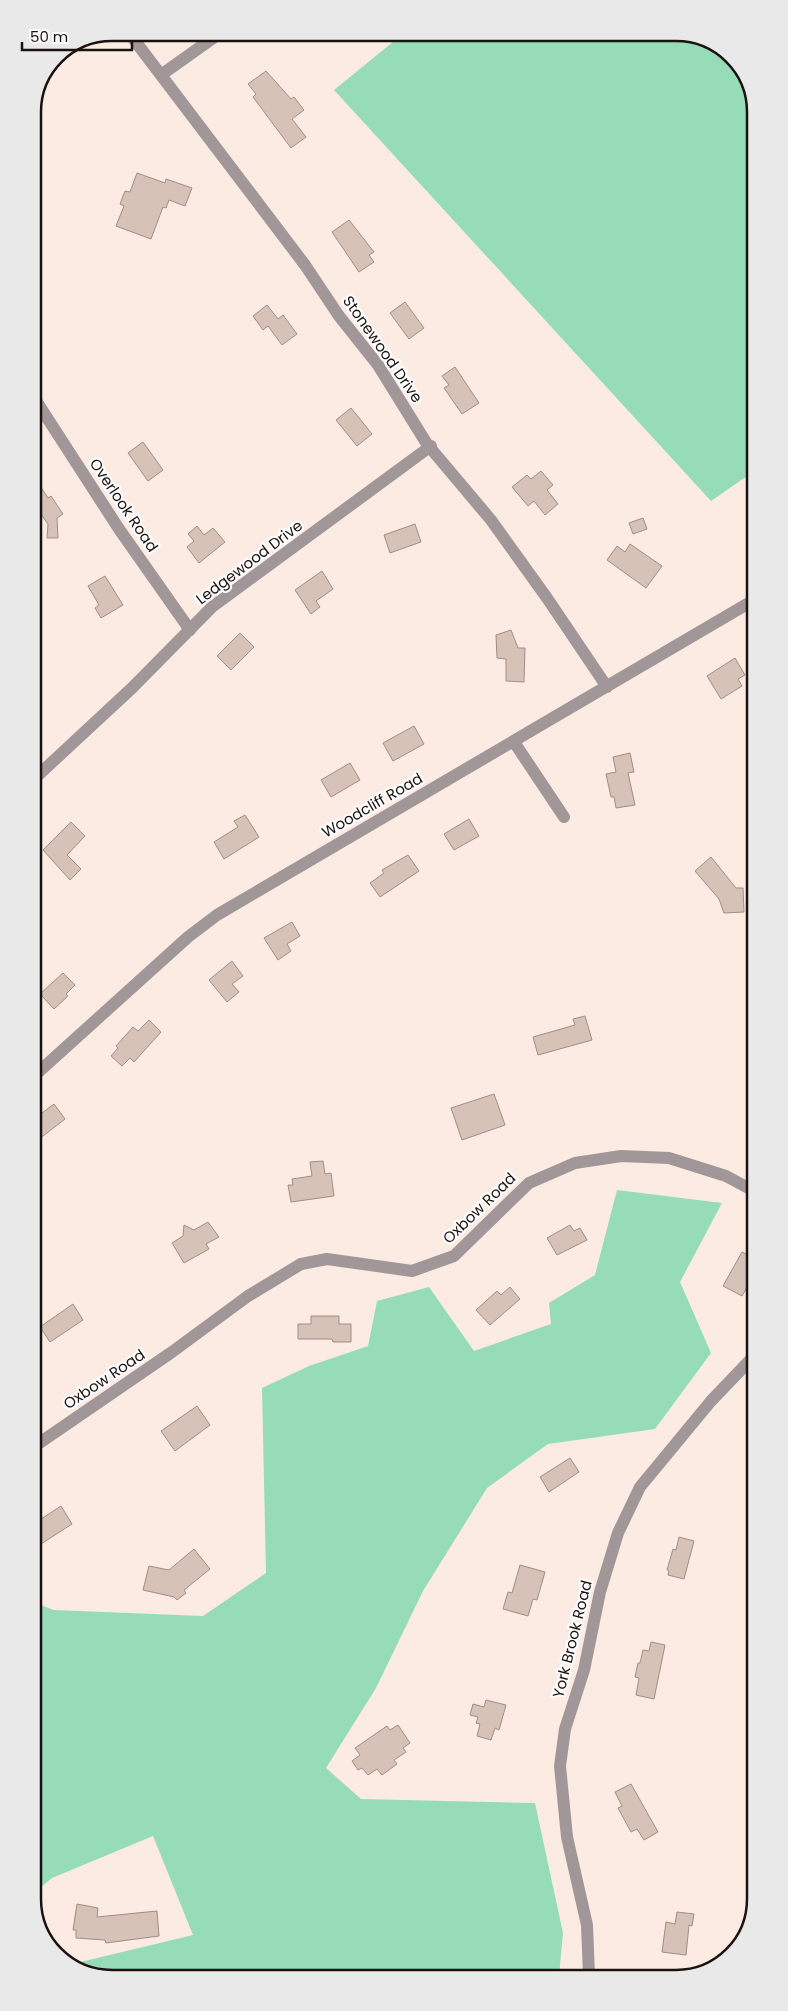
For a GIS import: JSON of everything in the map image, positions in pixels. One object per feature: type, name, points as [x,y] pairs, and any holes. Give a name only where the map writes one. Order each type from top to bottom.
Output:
[{"type":"street","name":"Stonewood Drive","points":[[136,41],[305,265],[340,316],[378,365],[430,446],[491,520],[607,686]]},
{"type":"street","points":[[161,75],[208,41]]},
{"type":"street","name":"Overlook Road","points":[[41,408],[119,529],[190,630]]},
{"type":"street","name":"Ledgewood Drive","points":[[41,772],[132,688],[212,608],[430,446]]},
{"type":"street","name":"Woodcliff Road","points":[[41,1070],[188,937],[217,915],[747,604]]},
{"type":"street","points":[[514,742],[564,816]]},
{"type":"street","name":"Oxbow Road","points":[[41,1442],[172,1352],[248,1296],[301,1264],[327,1259],[412,1271],[454,1256],[529,1183],[575,1163],[621,1156],[669,1158],[726,1176],[747,1188]]},
{"type":"street","name":"York Brook Road","points":[[589,1970],[587,1925],[567,1837],[560,1766],[565,1729],[584,1670],[600,1592],[618,1533],[640,1486],[711,1401],[747,1363]]},
{"type":"green space","points":[[394,41],[681,41],[703,47],[726,62],[743,89],[747,112],[747,476],[711,501],[334,90]]},
{"type":"green space","points":[[617,1190],[722,1203],[680,1282],[711,1353],[655,1429],[548,1444],[487,1488],[423,1591],[376,1688],[326,1768],[361,1799],[535,1803],[563,1933],[560,1970],[107,1970],[89,1966],[81,1962],[193,1935],[153,1836],[52,1878],[41,1887],[41,1605],[54,1610],[203,1616],[266,1573],[262,1388],[309,1366],[368,1346],[377,1301],[429,1287],[474,1351],[551,1324],[549,1303],[595,1275]]},
{"type":"building","points":[[266,71],[291,99],[294,97],[304,110],[292,119],[306,137],[291,148],[253,97],[256,94],[248,84]]},
{"type":"building","points":[[137,173],[165,183],[166,179],[192,188],[185,206],[169,200],[166,208],[163,207],[151,239],[116,226],[124,206],[120,204],[125,191],[130,192]]},
{"type":"building","points":[[349,220],[374,252],[369,255],[374,262],[359,272],[332,232]]},
{"type":"building","points":[[405,302],[424,328],[409,339],[390,313]]},
{"type":"building","points":[[267,305],[278,319],[283,315],[297,334],[282,345],[268,326],[263,330],[253,316]]},
{"type":"building","points":[[455,367],[479,403],[462,414],[444,388],[449,385],[442,376]]},
{"type":"building","points":[[351,408],[372,434],[357,446],[336,420]]},
{"type":"building","points":[[143,442],[163,470],[148,481],[128,453]]},
{"type":"building","points":[[541,471],[553,485],[547,490],[558,504],[545,515],[534,501],[528,506],[512,487],[527,475],[531,479]]},
{"type":"building","points":[[41,487],[48,498],[51,496],[63,514],[57,518],[58,538],[47,538],[48,524],[41,514]]},
{"type":"building","points":[[643,518],[647,529],[633,534],[629,523]]},
{"type":"building","points":[[415,524],[421,542],[390,553],[384,535]]},
{"type":"building","points":[[197,526],[204,535],[213,528],[225,542],[199,563],[187,547],[194,541],[188,534]]},
{"type":"building","points":[[630,544],[662,566],[646,588],[607,560],[617,546],[625,552]]},
{"type":"building","points":[[322,571],[333,589],[316,601],[320,607],[311,614],[295,590]]},
{"type":"building","points":[[105,576],[123,605],[101,618],[95,608],[99,605],[88,586]]},
{"type":"building","points":[[511,630],[518,648],[525,648],[524,682],[506,681],[506,659],[497,658],[496,635]]},
{"type":"building","points":[[240,633],[254,647],[231,670],[217,656]]},
{"type":"building","points":[[735,658],[745,675],[738,679],[742,686],[721,699],[707,676]]},
{"type":"building","points":[[414,726],[424,744],[393,761],[383,743]]},
{"type":"building","points":[[630,753],[634,772],[628,773],[635,805],[616,808],[614,797],[611,797],[606,774],[616,772],[613,757]]},
{"type":"building","points":[[350,763],[360,780],[331,797],[321,780]]},
{"type":"building","points":[[245,815],[259,837],[224,859],[214,842],[238,827],[234,821]]},
{"type":"building","points":[[469,819],[479,836],[454,850],[444,834]]},
{"type":"building","points":[[71,822],[85,836],[67,855],[81,869],[70,880],[43,850]]},
{"type":"building","points":[[408,855],[419,871],[380,897],[370,883],[384,873],[382,870]]},
{"type":"building","points":[[711,857],[736,888],[743,888],[744,912],[724,913],[719,899],[695,871]]},
{"type":"building","points":[[292,922],[300,936],[287,944],[291,951],[278,960],[264,938]]},
{"type":"building","points":[[232,961],[243,976],[232,984],[239,992],[227,1002],[209,980]]},
{"type":"building","points":[[63,973],[75,985],[66,994],[68,996],[54,1009],[41,993]]},
{"type":"building","points":[[585,1016],[592,1040],[538,1055],[533,1037],[575,1025],[573,1019]]},
{"type":"building","points":[[149,1020],[161,1032],[134,1062],[130,1058],[122,1066],[111,1056],[118,1048],[116,1046],[133,1027],[138,1031]]},
{"type":"building","points":[[494,1094],[505,1125],[462,1140],[451,1108]]},
{"type":"building","points":[[54,1104],[65,1119],[41,1138],[41,1114]]},
{"type":"building","points":[[323,1161],[325,1174],[331,1173],[334,1196],[291,1202],[288,1185],[293,1185],[292,1179],[312,1176],[310,1162]]},
{"type":"building","points":[[208,1222],[219,1237],[206,1244],[209,1249],[184,1263],[172,1243],[183,1236],[184,1225],[194,1230]]},
{"type":"building","points":[[570,1225],[574,1231],[580,1228],[587,1240],[557,1255],[547,1238]]},
{"type":"building","points":[[742,1252],[747,1255],[747,1287],[742,1296],[723,1286]]},
{"type":"building","points":[[510,1287],[520,1299],[490,1325],[476,1310],[497,1291],[501,1295]]},
{"type":"building","points":[[73,1304],[83,1320],[50,1342],[41,1326]]},
{"type":"building","points":[[311,1316],[339,1316],[339,1324],[351,1324],[351,1342],[333,1342],[332,1339],[298,1339],[298,1324],[311,1324]]},
{"type":"building","points":[[197,1406],[210,1425],[175,1451],[161,1431]]},
{"type":"building","points":[[570,1458],[579,1472],[549,1492],[540,1477]]},
{"type":"building","points":[[61,1506],[72,1524],[41,1544],[41,1519]]},
{"type":"building","points":[[679,1537],[694,1541],[684,1579],[668,1575],[669,1571],[667,1570],[673,1549],[676,1550]]},
{"type":"building","points":[[194,1549],[210,1569],[184,1590],[186,1593],[177,1600],[174,1597],[143,1590],[149,1566],[169,1570]]},
{"type":"building","points":[[520,1565],[545,1572],[537,1600],[533,1599],[528,1616],[503,1609],[508,1592],[512,1593]]},
{"type":"building","points":[[651,1642],[665,1645],[654,1699],[636,1695],[639,1678],[635,1677],[643,1650],[649,1651]]},
{"type":"building","points":[[486,1700],[506,1705],[499,1730],[495,1728],[491,1740],[477,1736],[480,1724],[476,1723],[478,1717],[470,1715],[473,1704],[484,1707]]},
{"type":"building","points":[[398,1725],[410,1743],[403,1748],[406,1752],[394,1760],[397,1764],[382,1775],[377,1769],[368,1775],[362,1768],[358,1770],[352,1761],[360,1755],[355,1748],[387,1726],[390,1730]]},
{"type":"building","points":[[631,1784],[658,1832],[644,1840],[637,1829],[631,1832],[618,1808],[622,1806],[615,1792]]},
{"type":"building","points":[[77,1904],[98,1908],[97,1917],[157,1911],[159,1936],[106,1943],[105,1940],[76,1938],[76,1930],[73,1930]]},
{"type":"building","points":[[677,1912],[694,1914],[692,1926],[689,1925],[686,1955],[662,1952],[666,1922],[675,1924]]}]
